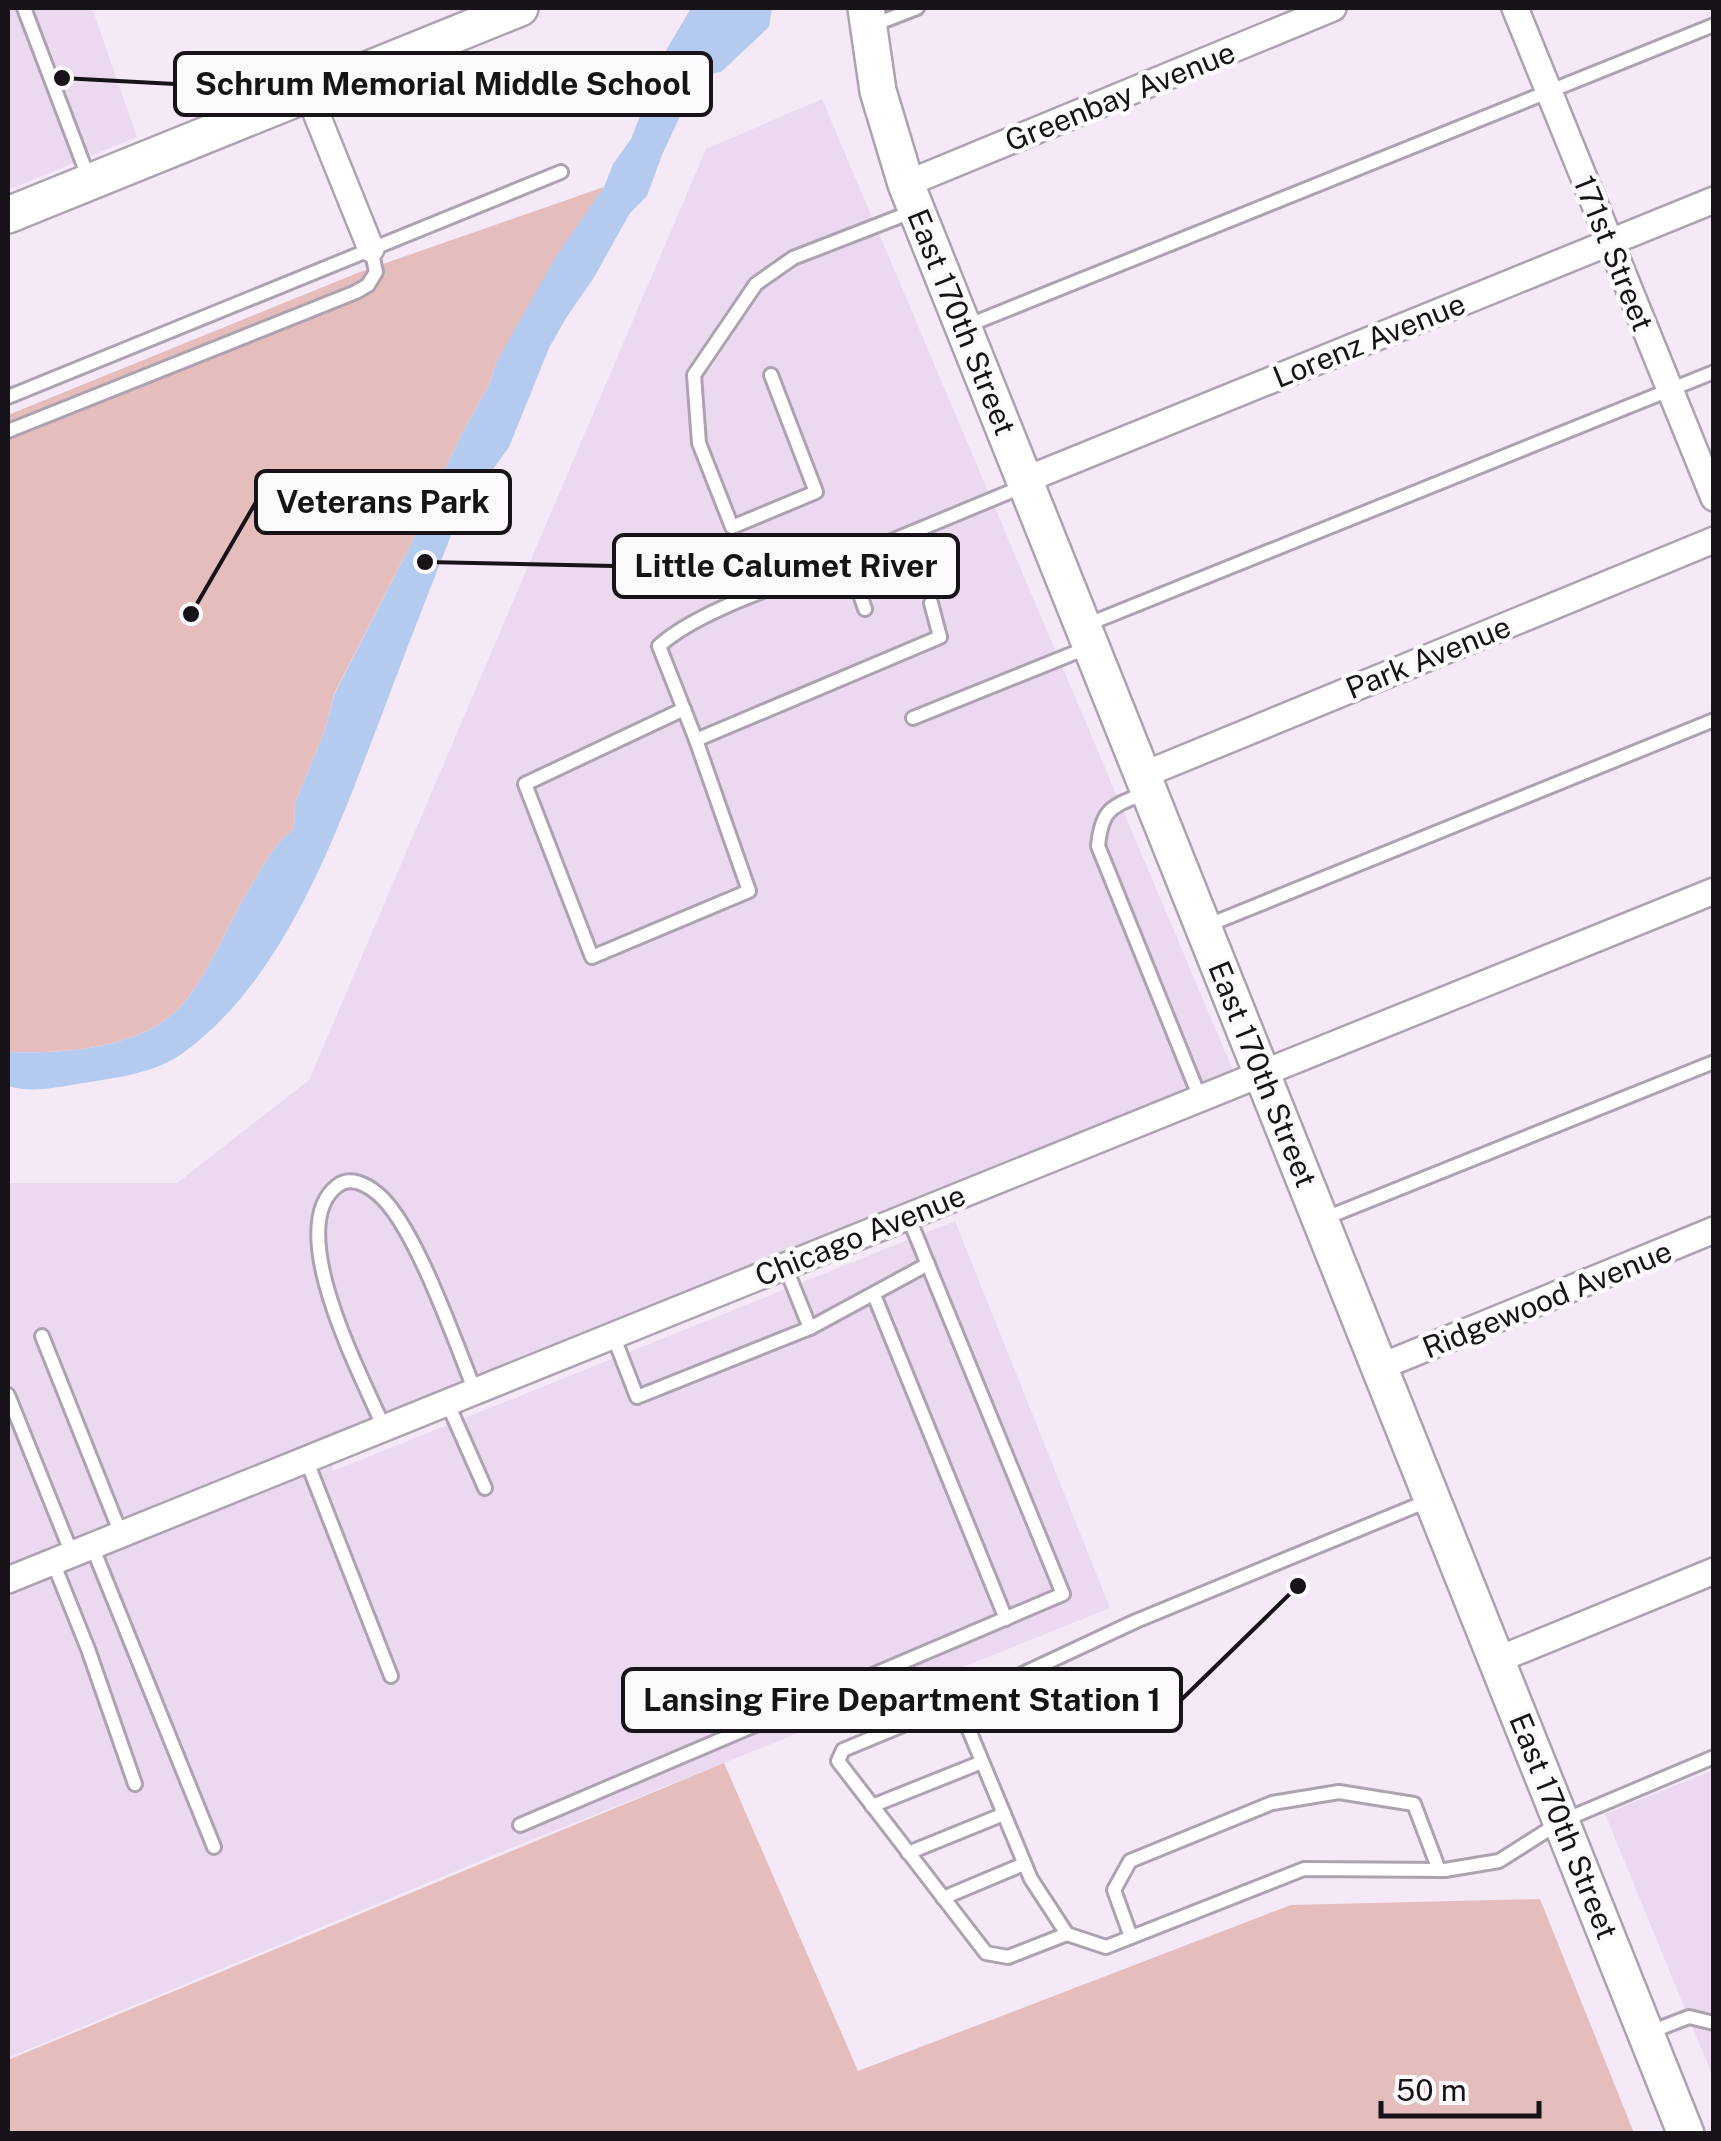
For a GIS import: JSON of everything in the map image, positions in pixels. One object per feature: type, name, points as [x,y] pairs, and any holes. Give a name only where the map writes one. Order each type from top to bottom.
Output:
[{"type":"street","points":[[8,215],[520,8]]},
{"type":"street","name":"Greenbay Avenue","points":[[912,197],[1334,8]]},
{"type":"street","name":"171st Street","points":[[1515,8],[1714,498]]},
{"type":"street","name":"East 170th Street","points":[[867,17],[878,91],[912,197],[1686,2134]]},
{"type":"street","points":[[308,93],[371,250]]},
{"type":"street","name":"Lorenz Avenue","points":[[1026,482],[1714,200]]},
{"type":"street","name":"Park Avenue","points":[[1146,783],[1714,540]]},
{"type":"street","name":"Chicago Avenue","points":[[8,1580],[1714,891]]},
{"type":"street","name":"Ridgewood Avenue","points":[[1380,1368],[1714,1230]]},
{"type":"street","points":[[1497,1660],[1714,1571]]},
{"type":"lane","points":[[24,8],[90,182]]},
{"type":"lane","points":[[867,17],[917,8]]},
{"type":"lane","points":[[964,327],[1714,25]]},
{"type":"lane","points":[[8,397],[561,172]]},
{"type":"lane","points":[[770,375],[816,492],[732,526],[698,443],[694,375],[756,284],[794,258],[912,197]]},
{"type":"lane","points":[[8,431],[356,292],[368,285],[376,272],[371,250]]},
{"type":"lane","points":[[912,718],[1087,636],[1714,372]]},
{"type":"lane","points":[[684,709],[525,784],[592,956],[749,892],[696,740],[684,709],[659,646],[702,618],[1026,482]]},
{"type":"lane","points":[[848,558],[866,609]]},
{"type":"lane","points":[[696,740],[940,637],[931,603]]},
{"type":"lane","points":[[1204,926],[1714,720]]},
{"type":"lane","points":[[1146,783],[1108,810],[1100,823],[1098,846],[1200,1098]]},
{"type":"lane","points":[[1321,1220],[1714,1062]]},
{"type":"lane","points":[[384,1428],[334,1306],[317,1251],[322,1207],[338,1186],[348,1180],[378,1194],[400,1220],[475,1391]]},
{"type":"lane","points":[[520,1824],[1064,1594],[908,1216]]},
{"type":"lane","points":[[613,1335],[637,1397],[810,1328],[928,1264]]},
{"type":"lane","points":[[786,1266],[810,1328]]},
{"type":"lane","points":[[874,1295],[1006,1619]]},
{"type":"lane","points":[[42,1336],[121,1534]]},
{"type":"lane","points":[[8,1394],[72,1554],[214,1847]]},
{"type":"lane","points":[[447,1402],[485,1488]]},
{"type":"lane","points":[[306,1460],[392,1676]]},
{"type":"lane","points":[[1433,1500],[1136,1621],[986,1691],[842,1750],[838,1761],[986,1953],[1008,1957],[1067,1934],[1106,1947],[1304,1869],[1439,1870],[1498,1861],[1562,1821],[1714,1757]]},
{"type":"lane","points":[[72,1554],[88,1649],[135,1784]]},
{"type":"lane","points":[[986,1691],[964,1718],[1024,1864],[1067,1934]]},
{"type":"lane","points":[[872,1806],[982,1762]]},
{"type":"lane","points":[[1131,1938],[1114,1890],[1130,1862],[1272,1803],[1339,1792],[1414,1804],[1439,1870]]},
{"type":"lane","points":[[908,1852],[1004,1814]]},
{"type":"lane","points":[[943,1898],[1024,1864]]},
{"type":"lane","points":[[1646,2034],[1689,2017],[1714,2024]]},
{"type":"shaded area","points":[[8,8],[92,8],[137,137],[8,190]]},
{"type":"shaded area","points":[[822,99],[1238,1082],[328,1451],[333,1471],[955,1221],[1110,1608],[487,1858],[8,2058],[8,1183],[177,1183],[309,1080],[706,149]]},
{"type":"shaded area","points":[[604,187],[496,363],[489,385],[334,694],[325,730],[295,803],[294,829],[263,866],[196,986],[171,1016],[129,1038],[55,1052],[8,1052],[8,415],[360,272]]},
{"type":"shaded area","points":[[724,1763],[858,2071],[1291,1905],[1540,1899],[1634,2133],[8,2134],[8,2060]]},
{"type":"shaded area","points":[[1713,1770],[1713,2077],[1605,1814]]},
{"type":"water","points":[[691,8],[772,8],[769,27],[721,72],[705,75],[693,88],[647,196],[630,213],[549,348],[509,447],[452,533],[346,808],[279,944],[220,1022],[162,1065],[59,1087],[8,1086],[8,1052],[55,1052],[129,1038],[171,1016],[196,986],[263,866],[294,829],[295,803],[325,730],[334,695],[489,385],[496,363],[556,256],[604,187],[613,164],[631,139],[665,52]]},
{"type":"place","name":"Schrum Memorial Middle School","points":[[62,78]]},
{"type":"place","name":"Little Calumet River","points":[[425,562]]},
{"type":"place","name":"Veterans Park","points":[[191,614]]},
{"type":"place","name":"Lansing Fire Department Station 1","points":[[1298,1586]]}]
